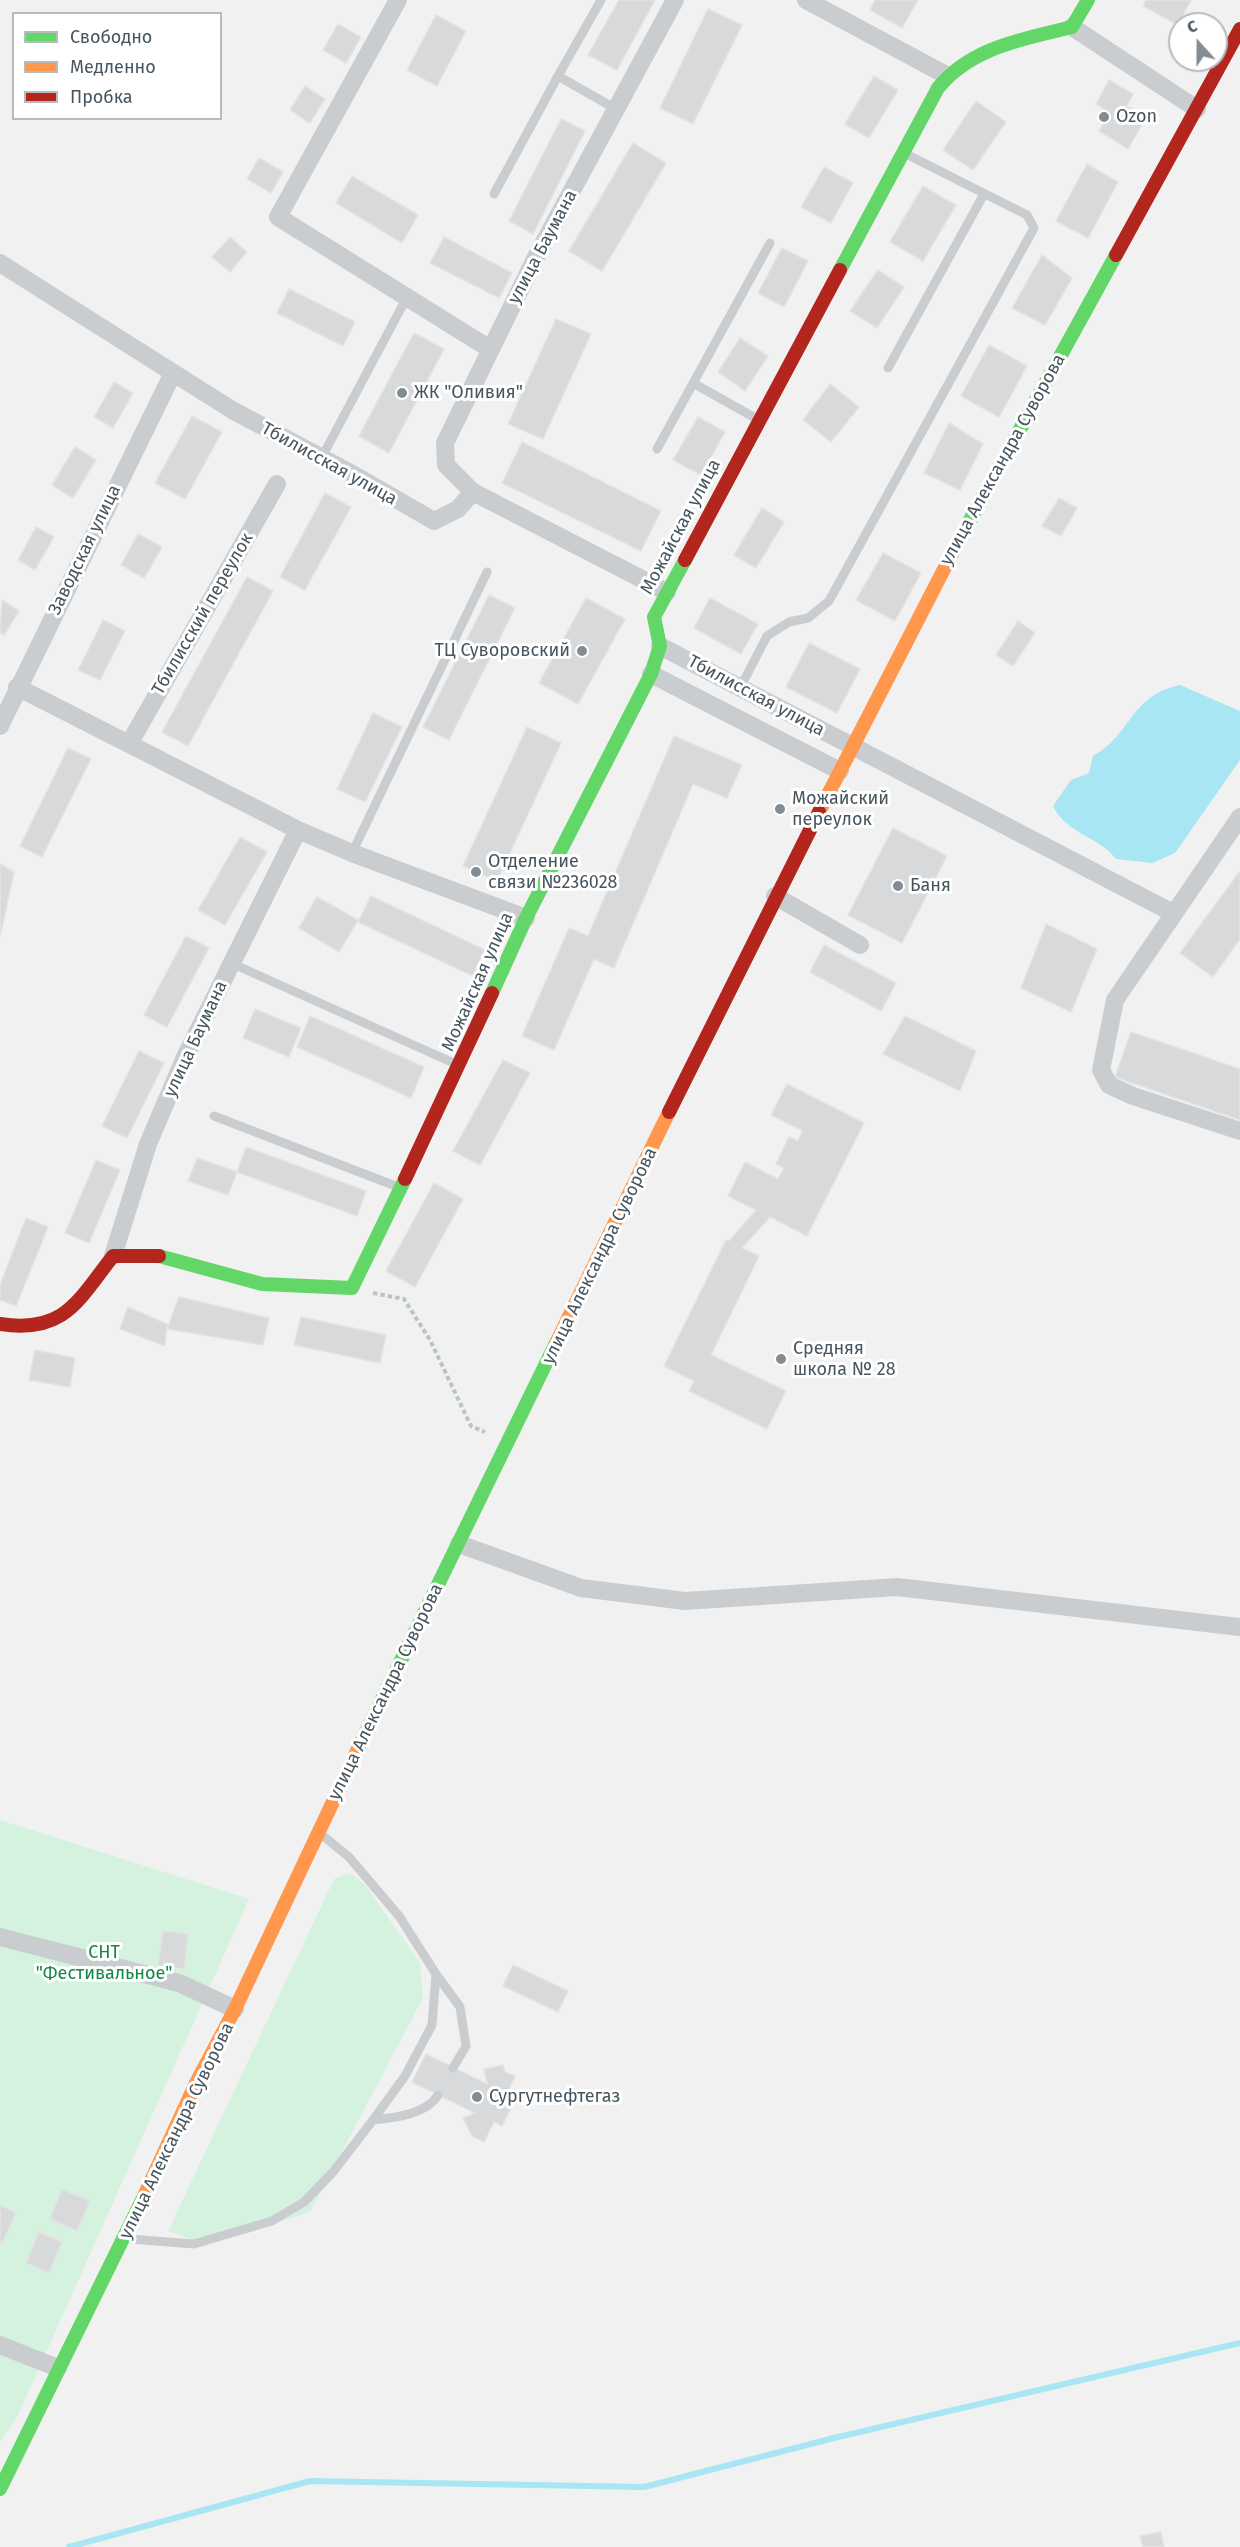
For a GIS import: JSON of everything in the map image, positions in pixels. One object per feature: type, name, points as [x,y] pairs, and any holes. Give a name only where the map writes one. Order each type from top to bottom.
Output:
[{"type":"main road","points":[[946,75],[956,67],[1007,44],[1072,27],[1088,0]]},
{"type":"main road","name":"улица Александра Суворова","points":[[0,2489],[58,2368],[124,2239],[196,2083],[236,2009],[425,1609],[459,1544],[775,896],[950,557],[1240,29]]},
{"type":"main road","name":"Можайская улица","points":[[352,1288],[460,1066],[526,918],[651,674],[660,646],[654,617],[946,75]]},
{"type":"main road","points":[[0,1324],[15,1327],[53,1321],[83,1294],[113,1256],[159,1256],[262,1284],[352,1288]]},
{"type":"street","points":[[398,0],[278,217],[490,349]]},
{"type":"street","name":"улица Баумана","points":[[473,492],[446,465],[445,443],[536,257],[675,0]]},
{"type":"street","points":[[806,0],[946,75]]},
{"type":"street","points":[[1072,27],[1197,109]]},
{"type":"street","name":"Тбилисская улица","points":[[0,263],[172,375],[434,521],[458,509],[473,492]]},
{"type":"street","name":"Заводская улица","points":[[0,726],[17,687],[172,375]]},
{"type":"street","name":"Тбилисский переулок","points":[[129,744],[277,484]]},
{"type":"street","points":[[473,492],[667,592]]},
{"type":"street","name":"Тбилисская улица","points":[[660,646],[1173,913]]},
{"type":"street","name":"Тбилисская улица","points":[[651,674],[840,771]]},
{"type":"street","points":[[17,687],[298,830],[352,853],[526,918]]},
{"type":"street","points":[[1240,817],[1116,1000],[1101,1070],[1109,1084],[1133,1096],[1240,1131]]},
{"type":"street","name":"улица Баумана","points":[[113,1256],[148,1144],[185,1057],[298,830]]},
{"type":"street","points":[[775,896],[860,945]]},
{"type":"street","points":[[459,1544],[581,1588],[685,1601],[897,1587],[1240,1627]]},
{"type":"street","points":[[0,1937],[179,1983],[236,2009]]},
{"type":"street","points":[[0,2345],[58,2368]]},
{"type":"lane","points":[[494,194],[600,0]]},
{"type":"lane","points":[[558,76],[616,109]]},
{"type":"lane","points":[[740,688],[767,636],[789,622],[808,618],[829,602],[1028,243],[1034,228],[1027,215],[903,153]]},
{"type":"lane","points":[[888,368],[984,194]]},
{"type":"lane","points":[[657,449],[770,243]]},
{"type":"lane","points":[[322,457],[407,297]]},
{"type":"lane","points":[[693,383],[760,420]]},
{"type":"lane","points":[[352,853],[488,572]]},
{"type":"lane","points":[[231,963],[460,1066]]},
{"type":"lane","points":[[214,1116],[400,1188]]},
{"type":"lane","points":[[320,1833],[349,1857],[399,1916],[460,2007],[466,2046],[453,2068]]},
{"type":"lane","points":[[124,2239],[194,2244],[272,2221],[304,2202],[333,2172],[405,2076],[432,2025],[436,1974]]},
{"type":"lane","points":[[373,2120],[398,2117],[434,2103],[438,2095]]},
{"type":"path","points":[[352,1288],[404,1299],[430,1340],[471,1426],[507,1442]]},
{"type":"green space","name":"СНТ \"Фестивальное\"","points":[[0,1820],[249,1899],[18,2415],[0,2443]]},
{"type":"green space","points":[[350,1873],[366,1886],[420,1963],[423,1998],[310,2212],[249,2231],[199,2242],[168,2231],[334,1879]]},
{"type":"water","points":[[1180,685],[1240,711],[1240,760],[1175,853],[1152,863],[1116,859],[1101,845],[1066,823],[1053,806],[1071,780],[1089,773],[1093,756],[1116,738],[1140,707],[1163,690]]},
{"type":"building","points":[[619,0],[655,0],[617,70],[588,55]]},
{"type":"building","points":[[875,0],[918,0],[902,28],[870,10]]},
{"type":"building","points":[[1146,0],[1191,0],[1185,12],[1168,12],[1168,20],[1143,6]]},
{"type":"building","points":[[708,9],[742,25],[693,124],[660,108]]},
{"type":"building","points":[[436,15],[466,31],[437,86],[407,70]]},
{"type":"building","points":[[338,24],[361,37],[346,63],[323,50]]},
{"type":"building","points":[[874,76],[898,90],[869,138],[845,124]]},
{"type":"building","points":[[1109,80],[1133,94],[1127,106],[1147,116],[1128,149],[1099,131],[1110,113],[1096,104]]},
{"type":"building","points":[[305,86],[325,99],[310,123],[290,110]]},
{"type":"building","points":[[976,101],[1006,122],[973,170],[943,150]]},
{"type":"building","points":[[561,119],[585,131],[533,234],[509,221]]},
{"type":"building","points":[[633,143],[666,163],[602,271],[569,251]]},
{"type":"building","points":[[259,158],[283,172],[271,193],[247,179]]},
{"type":"building","points":[[1087,164],[1118,182],[1088,238],[1056,221]]},
{"type":"building","points":[[824,167],[853,183],[831,223],[801,207]]},
{"type":"building","points":[[352,176],[418,215],[402,243],[336,203]]},
{"type":"building","points":[[923,186],[956,205],[923,261],[890,242]]},
{"type":"building","points":[[230,237],[247,252],[230,272],[212,257]]},
{"type":"building","points":[[444,237],[512,273],[499,298],[430,263]]},
{"type":"building","points":[[782,248],[808,261],[784,307],[758,293]]},
{"type":"building","points":[[1042,255],[1072,278],[1045,325],[1012,308]]},
{"type":"building","points":[[878,270],[904,287],[877,328],[850,311]]},
{"type":"building","points":[[289,289],[355,322],[343,346],[277,313]]},
{"type":"building","points":[[556,319],[591,334],[543,439],[508,424]]},
{"type":"building","name":"ЖК \"Оливия\"","points":[[414,333],[444,349],[389,453],[359,436]]},
{"type":"building","points":[[740,338],[768,356],[745,391],[718,372]]},
{"type":"building","points":[[989,345],[1027,366],[999,417],[961,396]]},
{"type":"building","points":[[114,382],[133,393],[113,428],[94,417]]},
{"type":"building","points":[[830,384],[859,407],[831,442],[803,420]]},
{"type":"building","points":[[192,416],[222,432],[185,499],[155,483]]},
{"type":"building","points":[[698,417],[725,432],[701,475],[673,460]]},
{"type":"building","points":[[949,423],[983,444],[960,490],[924,473]]},
{"type":"building","points":[[522,442],[661,511],[641,551],[502,483]]},
{"type":"building","points":[[75,447],[96,460],[73,498],[52,485]]},
{"type":"building","points":[[325,493],[351,507],[305,590],[280,577]]},
{"type":"building","points":[[1059,498],[1077,508],[1061,536],[1042,526]]},
{"type":"building","points":[[762,508],[784,522],[756,568],[734,555]]},
{"type":"building","points":[[36,527],[54,537],[35,570],[18,560]]},
{"type":"building","points":[[138,534],[162,547],[144,578],[121,565]]},
{"type":"building","points":[[883,553],[921,573],[895,621],[856,600]]},
{"type":"building","points":[[247,577],[273,591],[188,746],[162,732]]},
{"type":"building","points":[[489,595],[515,608],[449,740],[423,727]]},
{"type":"building","name":"ТЦ Суворовский","points":[[586,598],[625,619],[578,704],[539,683]]},
{"type":"building","points":[[710,598],[758,624],[741,654],[694,628]]},
{"type":"building","points":[[2,600],[19,611],[4,635],[0,632]]},
{"type":"building","points":[[103,620],[125,631],[100,680],[78,670]]},
{"type":"building","points":[[1018,621],[1035,633],[1013,666],[996,655]]},
{"type":"building","points":[[809,643],[860,669],[837,713],[786,687]]},
{"type":"building","points":[[373,713],[402,727],[365,802],[337,789]]},
{"type":"building","points":[[527,727],[561,743],[497,881],[463,866]]},
{"type":"building","points":[[674,736],[742,765],[727,798],[693,784],[614,968],[594,959],[554,1050],[522,1036],[569,928],[588,936]]},
{"type":"building","points":[[68,748],[91,759],[42,857],[20,846]]},
{"type":"building","name":"Баня","points":[[893,828],[947,856],[902,943],[848,915]]},
{"type":"building","points":[[240,837],[267,852],[225,925],[198,910]]},
{"type":"building","points":[[0,864],[14,872],[0,937]]},
{"type":"building","points":[[1240,871],[1240,939],[1213,977],[1180,953]]},
{"type":"building","points":[[371,896],[485,950],[473,976],[358,922]]},
{"type":"building","points":[[317,897],[358,920],[339,952],[299,928]]},
{"type":"building","points":[[1046,924],[1097,949],[1071,1012],[1021,988]]},
{"type":"building","points":[[186,936],[209,948],[167,1027],[144,1015]]},
{"type":"building","points":[[824,945],[896,983],[881,1011],[810,972]]},
{"type":"building","points":[[255,1009],[301,1028],[289,1057],[243,1038]]},
{"type":"building","points":[[310,1016],[424,1067],[411,1098],[297,1047]]},
{"type":"building","points":[[905,1016],[976,1051],[960,1091],[883,1054]]},
{"type":"building","points":[[1131,1032],[1240,1069],[1240,1120],[1115,1077]]},
{"type":"building","points":[[139,1051],[164,1063],[127,1138],[102,1126]]},
{"type":"building","points":[[503,1060],[530,1073],[480,1165],[453,1151]]},
{"type":"building","points":[[787,1084],[864,1123],[807,1236],[770,1217],[742,1248],[759,1256],[711,1355],[786,1391],[767,1429],[689,1391],[694,1381],[664,1366],[726,1240],[729,1241],[756,1210],[728,1196],[745,1162],[778,1179],[784,1168],[776,1164],[789,1137],[798,1141],[803,1131],[771,1115]]},
{"type":"building","points":[[246,1147],[366,1191],[357,1216],[237,1172]]},
{"type":"building","points":[[197,1158],[237,1172],[228,1195],[188,1181]]},
{"type":"building","points":[[96,1160],[120,1170],[89,1243],[65,1233]]},
{"type":"building","points":[[434,1183],[463,1199],[415,1287],[386,1271]]},
{"type":"building","points":[[26,1218],[48,1227],[16,1306],[0,1300],[0,1285]]},
{"type":"building","points":[[179,1297],[269,1318],[263,1345],[167,1329]]},
{"type":"building","points":[[128,1307],[167,1324],[165,1346],[120,1329]]},
{"type":"building","points":[[301,1317],[386,1335],[380,1363],[294,1345]]},
{"type":"building","points":[[35,1350],[75,1358],[70,1387],[29,1380]]},
{"type":"building","points":[[163,1931],[188,1934],[184,1969],[158,1966]]},
{"type":"building","points":[[513,1965],[568,1991],[558,2012],[503,1986]]},
{"type":"building","name":"Сургутнефтегаз","points":[[426,2054],[487,2084],[484,2069],[503,2065],[505,2072],[515,2076],[507,2094],[516,2098],[502,2126],[494,2122],[484,2142],[472,2136],[463,2118],[475,2113],[412,2082]]},
{"type":"building","points":[[62,2189],[90,2201],[77,2231],[50,2219]]},
{"type":"building","points":[[0,2205],[16,2213],[2,2244],[0,2244]]},
{"type":"building","points":[[39,2232],[62,2242],[49,2273],[26,2263]]},
{"type":"building","points":[[1161,2532],[1164,2547],[1143,2547],[1140,2536]]},
{"type":"waterway","points":[[69,2547],[310,2481],[644,2487],[834,2438],[1240,2343]]},
{"type":"traffic: fast","points":[[840,270],[938,88],[951,74],[982,54],[1017,41],[1072,27],[1088,0]]},
{"type":"traffic: fast","points":[[958,542],[1116,255]]},
{"type":"traffic: fast","points":[[492,993],[526,918],[651,674],[660,646],[654,617],[685,560]]},
{"type":"traffic: fast","points":[[159,1256],[262,1284],[352,1288],[405,1179]]},
{"type":"traffic: fast","points":[[365,1734],[556,1343]]},
{"type":"traffic: fast","points":[[0,2489],[145,2194]]},
{"type":"traffic: slow","points":[[819,812],[958,542]]},
{"type":"traffic: slow","points":[[556,1343],[669,1112]]},
{"type":"traffic: slow","points":[[145,2194],[196,2083],[235,2009],[365,1734]]},
{"type":"traffic: jam","points":[[1116,255],[1240,29]]},
{"type":"traffic: jam","points":[[685,560],[840,270]]},
{"type":"traffic: jam","points":[[669,1112],[819,812]]},
{"type":"traffic: jam","points":[[405,1179],[492,993]]},
{"type":"traffic: jam","points":[[0,1324],[22,1326],[55,1319],[79,1300],[113,1256],[159,1256]]},
{"type":"place","name":"Ozon","points":[[1104,117]]},
{"type":"place","name":"ЖК \"Оливия\"","points":[[402,393]]},
{"type":"place","name":"ТЦ Суворовский","points":[[582,651]]},
{"type":"place","name":"Можайский переулок","points":[[780,809]]},
{"type":"place","name":"Отделение связи №236028","points":[[476,872]]},
{"type":"place","name":"Баня","points":[[898,886]]},
{"type":"place","name":"Средняя школа № 28","points":[[781,1359]]},
{"type":"place","name":"Сургутнефтегаз","points":[[477,2097]]}]
